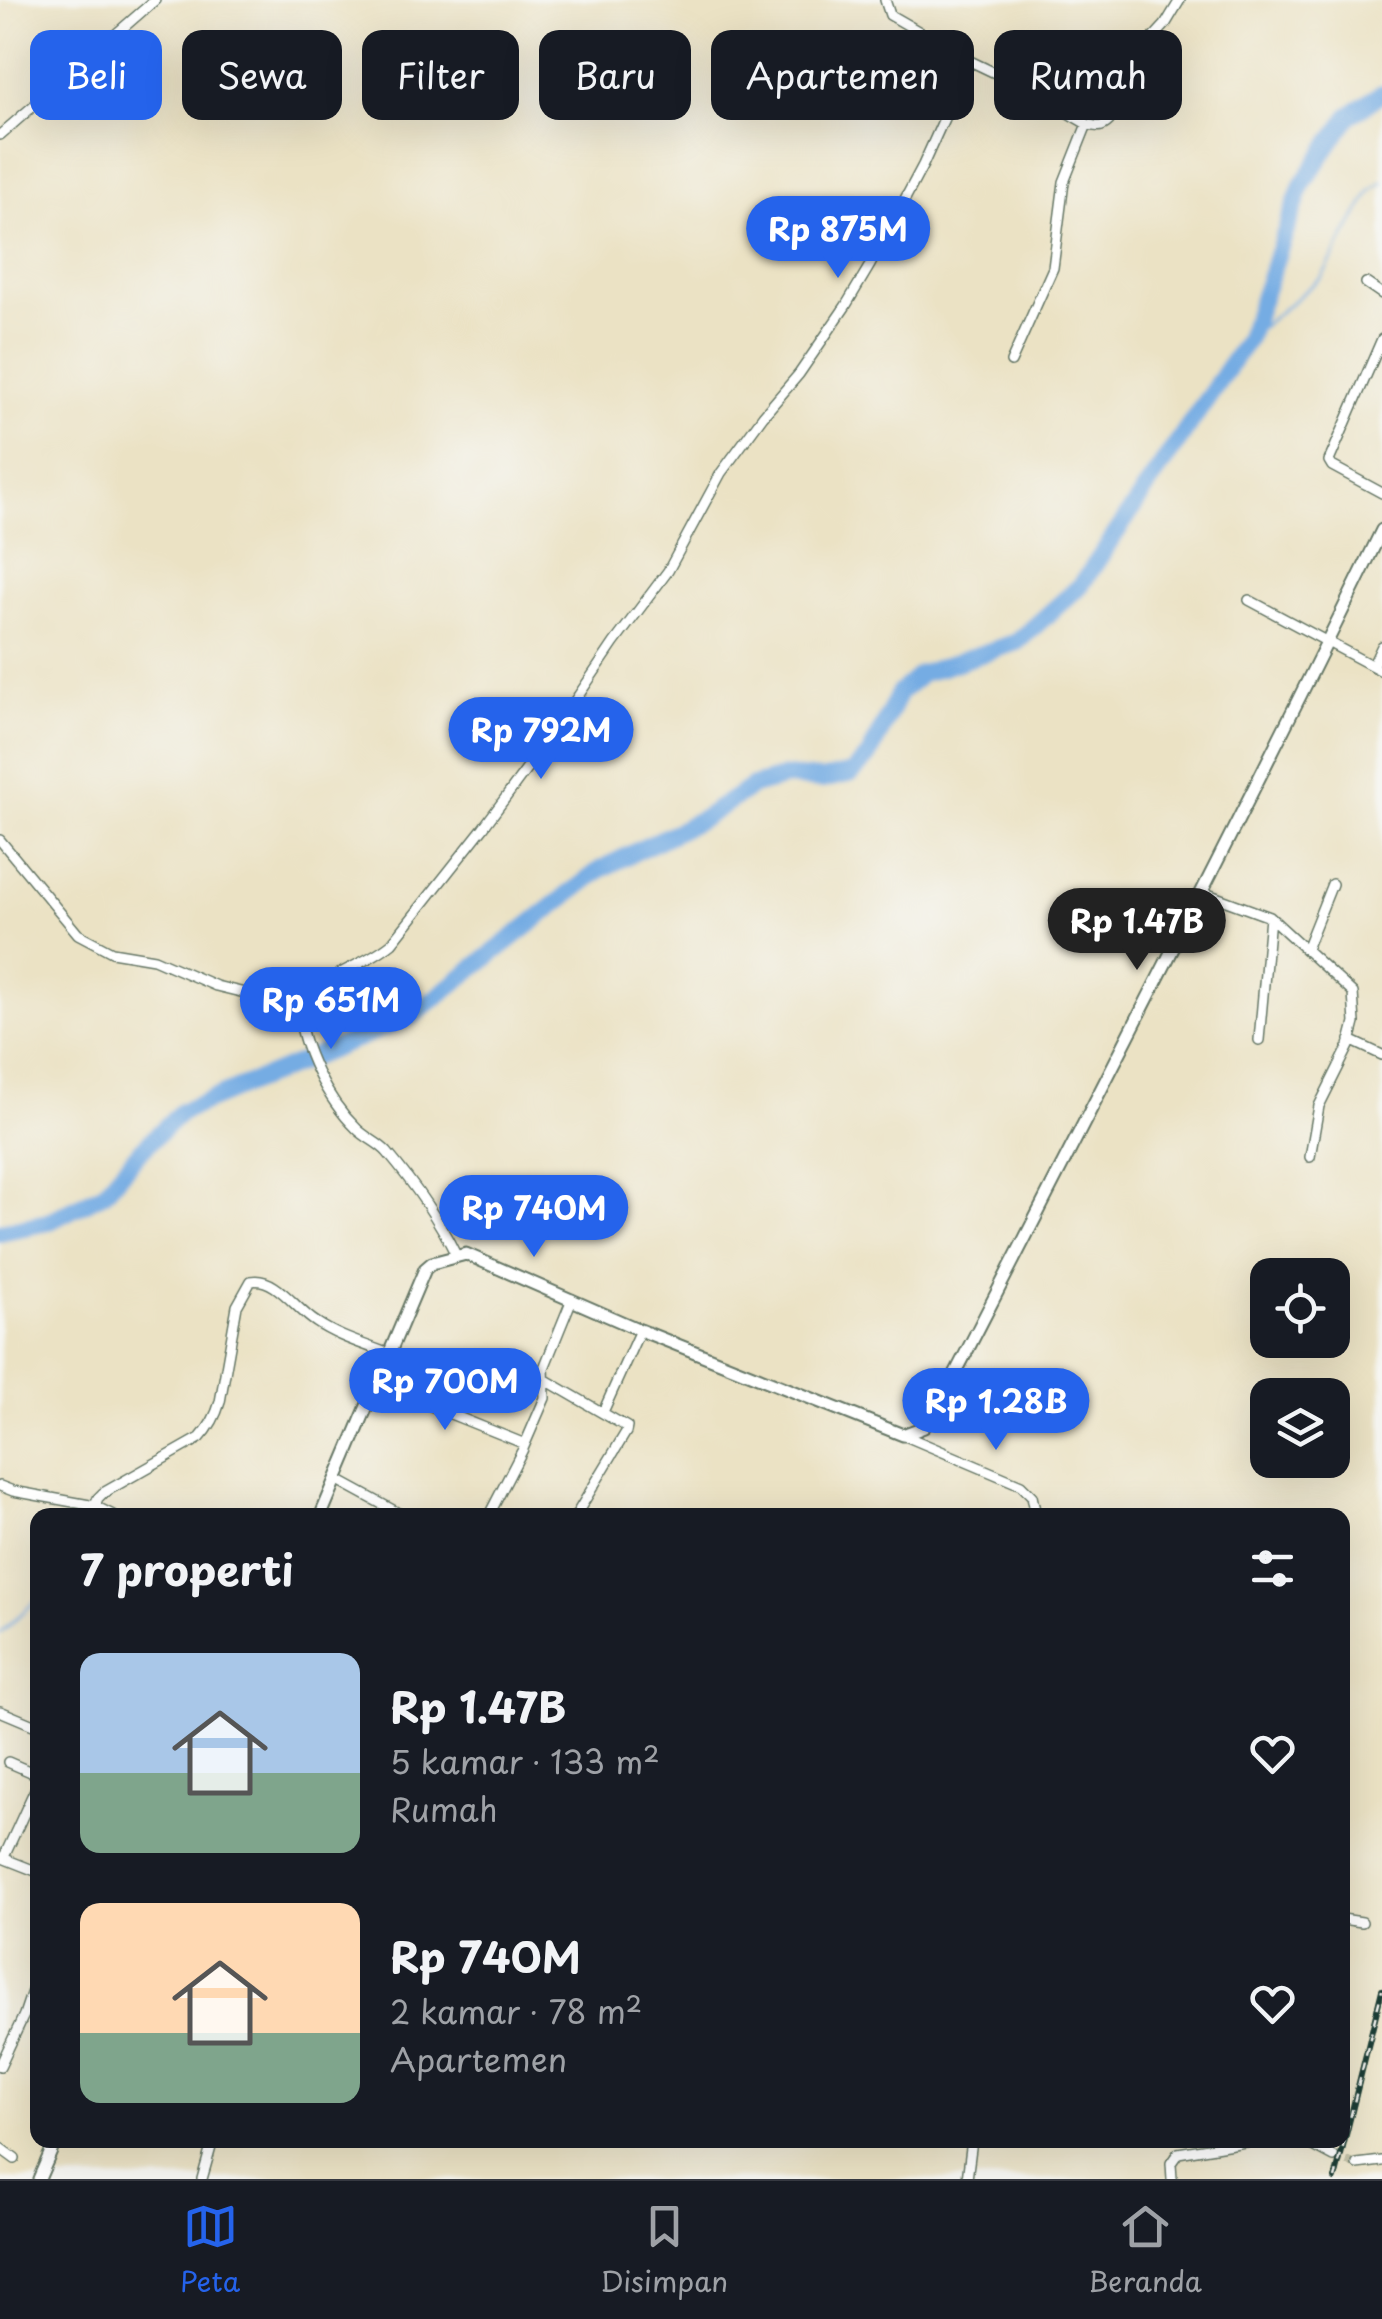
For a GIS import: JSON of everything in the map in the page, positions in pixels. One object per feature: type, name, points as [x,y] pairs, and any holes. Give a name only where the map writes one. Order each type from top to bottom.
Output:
[{"type":"street","points":[[0,135],[155,0]]},
{"type":"street","points":[[885,0],[890,15],[916,30]]},
{"type":"street","points":[[974,63],[1098,128],[1108,121],[1141,51],[1165,25],[1180,0]]},
{"type":"street","points":[[456,1255],[444,1230],[384,1147],[368,1140],[346,1118],[323,1083],[303,1037],[298,1006],[326,981],[392,943],[534,760],[668,572],[720,473],[799,374],[859,284],[943,120]]},
{"type":"street","points":[[1011,362],[1053,268],[1064,182],[1087,124]]},
{"type":"street","points":[[1366,284],[1382,294]]},
{"type":"street","points":[[1382,339],[1329,461],[1382,492]]},
{"type":"street","points":[[903,1435],[924,1427],[934,1415],[1382,530]]},
{"type":"street","points":[[1250,600],[1377,668],[1382,646]]},
{"type":"street","points":[[0,840],[78,934],[94,944],[112,952],[154,959],[216,986],[298,1006]]},
{"type":"street","points":[[1306,949],[1332,884]]},
{"type":"street","points":[[1202,892],[1270,917],[1353,993],[1355,1022],[1319,1106],[1310,1157]]},
{"type":"street","points":[[1259,1040],[1270,917]]},
{"type":"street","points":[[1350,1040],[1382,1055]]},
{"type":"street","points":[[324,1508],[425,1268],[466,1254],[640,1330],[1021,1485],[1032,1496],[1035,1508]]},
{"type":"street","points":[[95,1506],[103,1493],[208,1430],[220,1402],[238,1306],[251,1281],[262,1280],[274,1287],[313,1321],[338,1335],[389,1354]]},
{"type":"street","points":[[493,1508],[546,1398],[544,1379],[549,1354],[572,1299]]},
{"type":"street","points":[[602,1412],[640,1330]]},
{"type":"street","points":[[544,1379],[625,1424],[627,1430],[580,1508]]},
{"type":"street","points":[[376,1384],[525,1444]]},
{"type":"street","points":[[336,1479],[389,1508]]},
{"type":"street","points":[[0,1486],[99,1508]]},
{"type":"street","points":[[0,1712],[30,1724]]},
{"type":"street","points":[[8,1762],[30,1772]]},
{"type":"street","points":[[30,1799],[2,1857],[30,1869]]},
{"type":"street","points":[[1350,1920],[1362,1922]]},
{"type":"street","points":[[0,2066],[30,1996]]},
{"type":"street","points":[[0,2148],[16,2158]]},
{"type":"street","points":[[39,2179],[53,2148]]},
{"type":"street","points":[[202,2179],[211,2148]]},
{"type":"street","points":[[968,2179],[971,2148]]},
{"type":"street","points":[[1172,2179],[1172,2163],[1178,2153],[1208,2148]]},
{"type":"street","points":[[1316,2148],[1334,2158]]},
{"type":"street","points":[[1357,2164],[1382,2161]]},
{"type":"waterway","points":[[0,1232],[48,1222],[104,1193],[181,1112],[412,1016],[601,869],[705,817],[753,786],[786,777],[822,780],[852,773],[869,756],[899,693],[921,674],[1017,642],[1081,585],[1248,338],[1302,185],[1349,116],[1382,93]]},
{"type":"waterway","points":[[1248,338],[1322,277],[1371,191],[1382,182]]},
{"type":"waterway","points":[[0,1633],[30,1606]]},
{"type":"tunnel","points":[[1334,2157],[1357,2164]]},
{"type":"railway","points":[[1350,2119],[1382,1990]]},
{"type":"railway","points":[[1335,2179],[1343,2148]]}]
